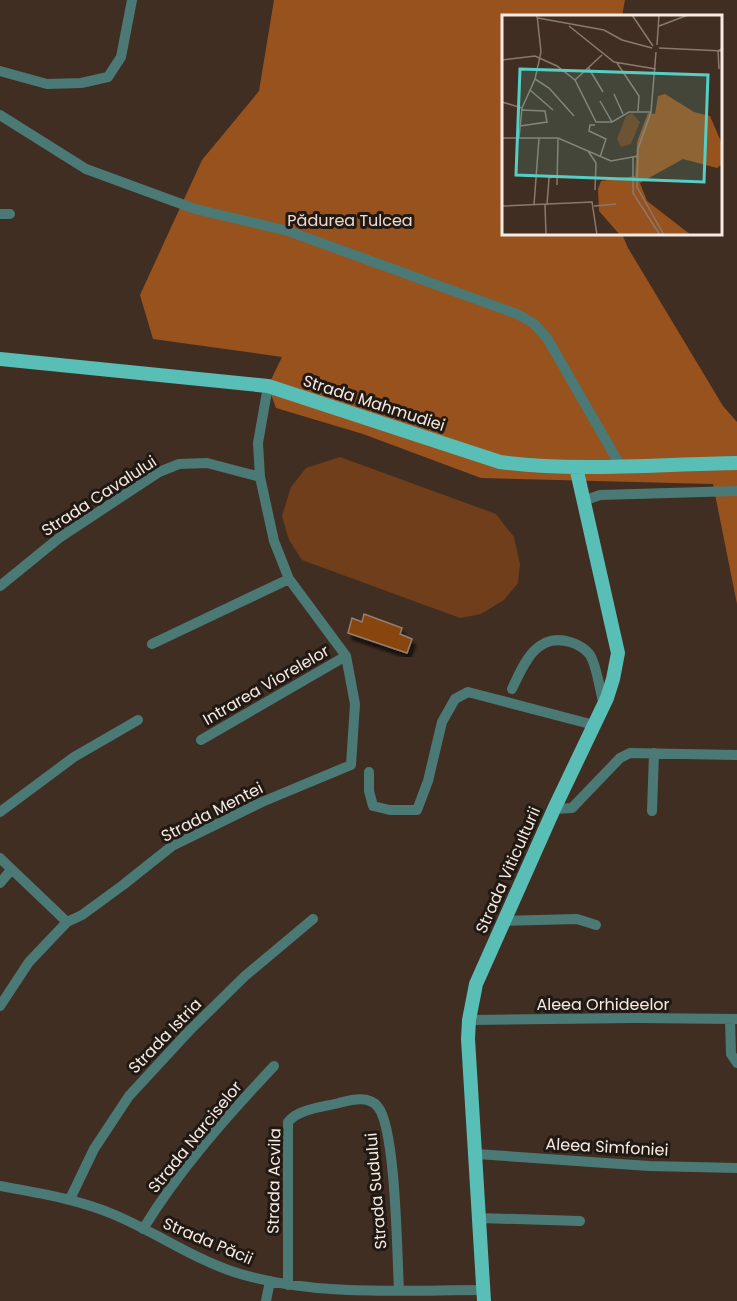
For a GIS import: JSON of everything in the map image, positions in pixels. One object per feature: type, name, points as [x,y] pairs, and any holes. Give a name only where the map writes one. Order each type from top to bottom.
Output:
[{"type":"main road","name":"Strada Mahmudiei","points":[[0,359],[267,386],[500,462],[576,466],[737,462]]},
{"type":"main road","name":"Strada Viticulturii","points":[[484,1295],[470,1085],[469,1020],[476,984],[554,809],[604,705],[613,679],[618,653],[576,466]]},
{"type":"street","points":[[0,71],[47,84],[81,83],[108,77],[121,57],[132,0]]},
{"type":"street","points":[[0,115],[86,169],[195,209],[288,231],[517,314],[533,323],[547,338],[620,465]]},
{"type":"street","points":[[267,386],[258,443],[260,477],[274,541],[289,579],[346,656]]},
{"type":"street","name":"Strada Cavalului","points":[[0,586],[59,538],[159,472],[179,464],[207,463],[260,477]]},
{"type":"street","points":[[583,501],[600,495],[737,491]]},
{"type":"street","points":[[152,644],[289,579]]},
{"type":"street","points":[[512,689],[527,657],[546,642],[558,638],[576,644],[590,655],[604,705]]},
{"type":"street","name":"Intrarea Viorelelor","points":[[201,740],[346,656]]},
{"type":"street","name":"Strada Mentei","points":[[0,1006],[29,962],[67,922],[82,915],[180,842],[262,802],[351,765],[355,704],[346,656]]},
{"type":"street","points":[[369,772],[369,791],[373,806],[390,810],[417,810],[428,781],[442,722],[455,699],[468,692],[594,725]]},
{"type":"street","points":[[0,812],[75,756],[138,720]]},
{"type":"street","points":[[554,809],[572,808],[620,758],[630,753],[737,755]]},
{"type":"street","points":[[652,811],[654,753]]},
{"type":"street","points":[[0,858],[67,922]]},
{"type":"street","points":[[0,883],[11,870]]},
{"type":"street","name":"Strada Istria","points":[[70,1199],[94,1149],[129,1095],[189,1030],[245,976],[314,919]]},
{"type":"street","points":[[503,921],[577,920],[596,926]]},
{"type":"street","points":[[733,1019],[731,1054],[737,1063]]},
{"type":"street","name":"Aleea Orhideelor","points":[[469,1020],[733,1019]]},
{"type":"street","name":"Strada Narciselor","points":[[143,1229],[154,1211],[208,1141],[274,1066]]},
{"type":"street","name":"Strada Acvila","points":[[288,1285],[288,1122],[298,1114],[355,1100],[364,1100]]},
{"type":"street","name":"Strada Sudului","points":[[364,1100],[377,1105],[383,1115],[387,1135],[391,1159],[399,1290]]},
{"type":"street","name":"Aleea Simfoniei","points":[[476,1154],[649,1166],[737,1168]]},
{"type":"street","name":"Strada Păcii","points":[[0,1186],[70,1199],[117,1216],[217,1265],[270,1281],[288,1285],[484,1295]]},
{"type":"street","points":[[479,1218],[580,1221]]},
{"type":"street","points":[[266,1301],[270,1281]]},
{"type":"shaded area","points":[[340,457],[496,514],[514,537],[520,564],[518,583],[504,600],[481,614],[460,618],[302,560],[289,540],[282,516],[291,487],[306,468]]},
{"type":"green space","name":"Pădurea Tulcea","points":[[274,0],[625,0],[622,15],[502,15],[502,236],[623,236],[723,406],[737,422],[737,604],[713,484],[481,478],[363,434],[276,408],[268,386],[282,357],[153,339],[140,295],[202,160],[259,91]]},
{"type":"building","points":[[364,614],[402,628],[400,634],[412,639],[407,653],[348,633],[352,618],[362,622]]}]
